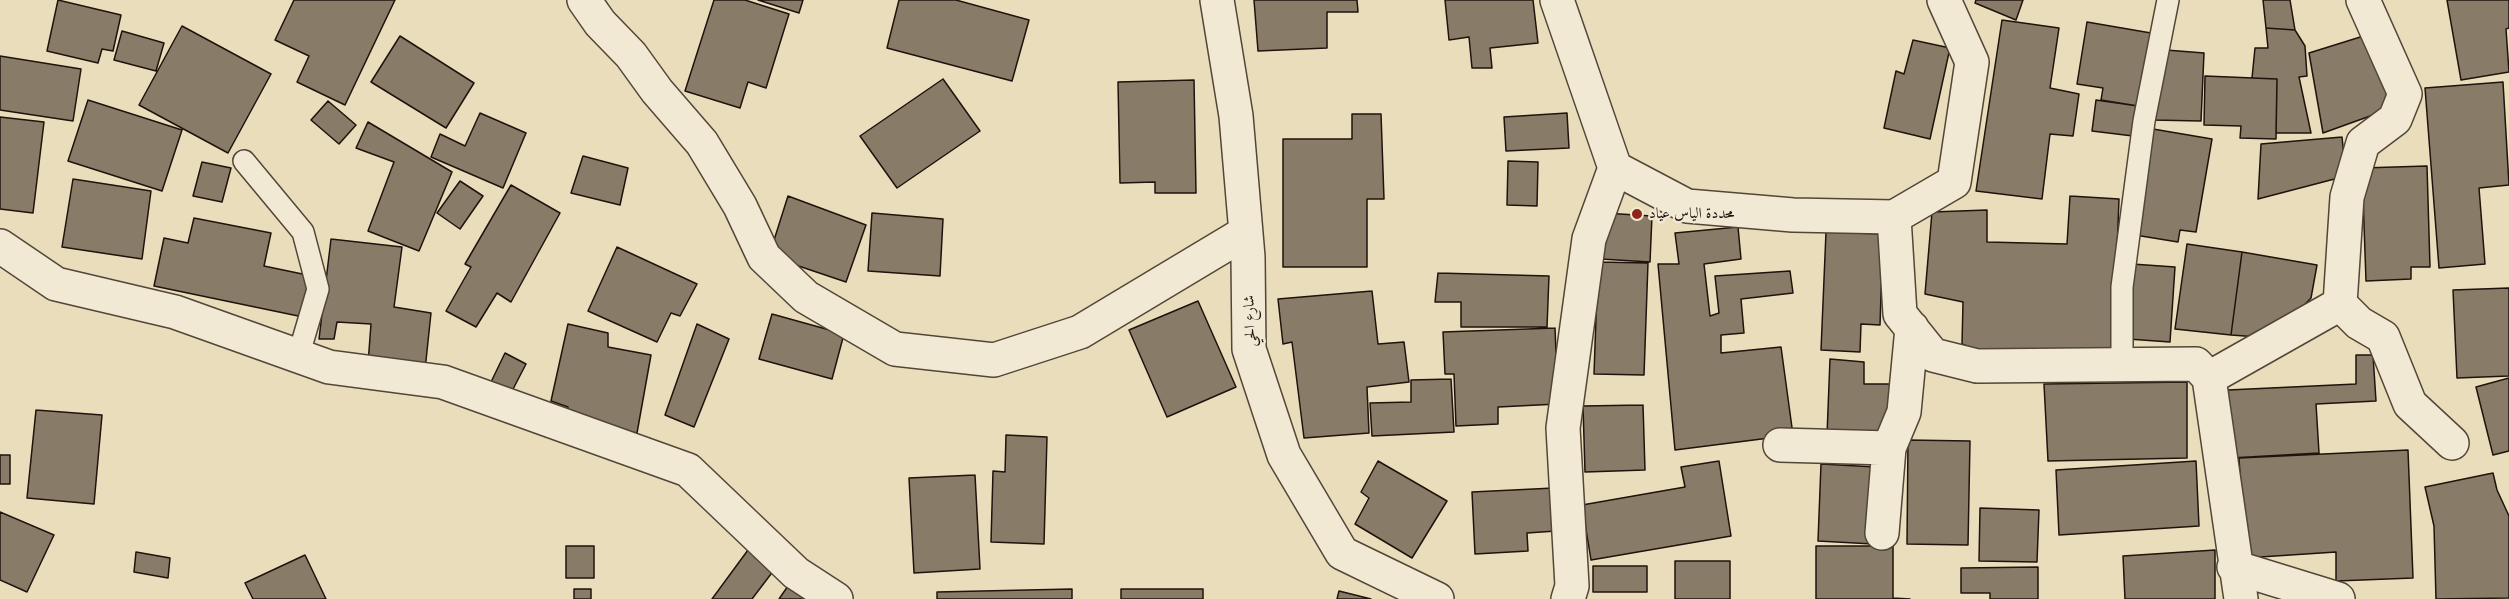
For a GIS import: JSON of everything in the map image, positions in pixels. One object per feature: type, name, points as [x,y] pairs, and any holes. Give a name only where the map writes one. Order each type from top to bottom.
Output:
[{"type":"street","points":[[584,0],[600,23],[631,55],[657,91],[702,143],[740,206],[764,257],[806,297],[895,349],[994,360],[1080,332],[1245,233]]},
{"type":"street","name":"شارع الحي","points":[[1217,0],[1236,116],[1248,257],[1249,349],[1284,455],[1341,553],[1437,599]]},
{"type":"street","points":[[1557,0],[1615,168],[1589,239],[1563,429],[1572,586],[1568,599]]},
{"type":"street","points":[[1615,168],[1687,206],[1793,215],[1894,217],[1954,182],[1972,62],[1944,0]]},
{"type":"street","points":[[2363,0],[2405,94],[2395,119],[2363,143],[2347,197],[2340,304],[2359,323],[2383,337],[2410,404],[2452,443]]},
{"type":"street","points":[[1894,217],[1900,314],[1933,356],[1977,366],[2196,364],[2209,378],[2234,567],[2241,599]]},
{"type":"street","points":[[0,246],[56,284],[175,312],[329,367],[443,382],[688,470],[796,573],[836,599]]},
{"type":"street","points":[[2209,378],[2340,304]]},
{"type":"street","points":[[1882,533],[1889,448],[1904,412],[1912,328]]},
{"type":"street","points":[[1780,445],[1889,448]]},
{"type":"street","points":[[2234,567],[2338,599]]},
{"type":"lane","points":[[2122,365],[2122,287],[2144,121],[2168,0]]},
{"type":"lane","points":[[244,161],[303,232],[318,289],[298,357]]},
{"type":"building","points":[[58,0],[121,15],[113,51],[102,49],[98,63],[47,51]]},
{"type":"building","points":[[294,0],[395,0],[345,105],[297,82],[309,56],[275,40]]},
{"type":"building","points":[[714,0],[745,0],[789,14],[766,88],[748,82],[740,108],[685,91]]},
{"type":"building","points":[[758,0],[803,0],[799,13]]},
{"type":"building","points":[[899,0],[956,0],[1029,20],[1012,81],[887,48]]},
{"type":"building","points":[[1254,0],[1357,0],[1358,12],[1327,12],[1327,48],[1258,51]]},
{"type":"building","points":[[1445,0],[1533,0],[1538,43],[1490,48],[1492,68],[1472,68],[1469,37],[1449,40]]},
{"type":"building","points":[[1976,0],[2023,0],[2016,20],[1975,3]]},
{"type":"building","points":[[2263,0],[2290,0],[2295,30],[2266,28]]},
{"type":"building","points":[[2447,0],[2509,0],[2509,28],[2506,29],[2509,72],[2461,80]]},
{"type":"building","points":[[2002,20],[2059,28],[2050,88],[2079,94],[2073,136],[2050,134],[2042,199],[1976,191]]},
{"type":"building","points":[[2087,22],[2151,33],[2138,106],[2101,100],[2103,88],[2077,84]]},
{"type":"building","points":[[182,26],[271,74],[228,153],[139,105]]},
{"type":"building","points":[[2266,28],[2295,30],[2305,46],[2307,76],[2299,77],[2311,133],[2276,133],[2277,79],[2252,78],[2255,48],[2268,48]]},
{"type":"building","points":[[122,31],[164,43],[156,71],[114,60]]},
{"type":"building","points":[[2370,34],[2393,93],[2384,111],[2323,133],[2309,53]]},
{"type":"building","points":[[400,36],[474,83],[446,128],[371,82]]},
{"type":"building","points":[[1913,40],[1950,48],[1930,139],[1884,128],[1896,71],[1904,74]]},
{"type":"building","points":[[2166,50],[2204,53],[2201,121],[2152,120]]},
{"type":"building","points":[[0,56],[81,69],[73,121],[0,110]]},
{"type":"building","points":[[2205,76],[2277,79],[2276,139],[2240,138],[2241,126],[2204,125]]},
{"type":"building","points":[[943,79],[980,131],[897,188],[860,136]]},
{"type":"building","points":[[1194,80],[1196,193],[1155,193],[1155,182],[1120,183],[1118,82]]},
{"type":"building","points":[[2503,82],[2509,185],[2479,188],[2485,264],[2439,268],[2425,88]]},
{"type":"building","points":[[88,100],[182,130],[162,191],[68,161]]},
{"type":"building","points":[[2096,100],[2138,106],[2133,136],[2092,131]]},
{"type":"building","points":[[328,101],[356,125],[339,144],[311,120]]},
{"type":"building","points":[[480,113],[526,133],[503,188],[431,157],[440,134],[465,146]]},
{"type":"building","points":[[1567,113],[1569,148],[1506,151],[1504,117]]},
{"type":"building","points":[[1352,114],[1381,114],[1384,199],[1367,199],[1367,267],[1283,267],[1283,139],[1352,139]]},
{"type":"building","points":[[0,117],[44,122],[33,213],[0,209]]},
{"type":"building","points":[[368,122],[452,172],[419,251],[368,231],[394,162],[356,148]]},
{"type":"building","points":[[2153,129],[2212,139],[2196,232],[2180,230],[2178,242],[2135,235]]},
{"type":"building","points":[[2342,137],[2346,176],[2258,199],[2261,144]]},
{"type":"building","points":[[583,156],[628,168],[620,205],[571,193]]},
{"type":"building","points":[[1508,161],[1538,162],[1537,206],[1507,205]]},
{"type":"building","points":[[202,162],[231,168],[222,202],[193,196]]},
{"type":"building","points":[[2427,166],[2430,267],[2411,267],[2411,279],[2366,281],[2362,168]]},
{"type":"building","points":[[73,179],[151,191],[142,259],[62,247]]},
{"type":"building","points":[[460,181],[483,196],[460,229],[437,213]]},
{"type":"building","points":[[511,185],[560,213],[511,302],[497,293],[476,327],[446,311],[471,267],[465,264]]},
{"type":"building","points":[[788,196],[866,225],[846,282],[769,256]]},
{"type":"building","points":[[2070,196],[2119,199],[2113,358],[1987,354],[1962,344],[1963,302],[1925,294],[1932,212],[1987,210],[1987,242],[2067,244]]},
{"type":"building","points":[[872,213],[943,219],[940,276],[868,271]]},
{"type":"building","points":[[1604,213],[1652,216],[1650,262],[1601,259]]},
{"type":"building","points":[[194,218],[271,233],[264,266],[312,276],[303,317],[154,286],[164,238],[188,243]]},
{"type":"building","points":[[1738,227],[1741,259],[1704,264],[1710,316],[1719,313],[1715,276],[1790,271],[1793,293],[1741,299],[1744,333],[1721,335],[1721,353],[1781,347],[1793,435],[1675,450],[1658,264],[1679,264],[1675,233]]},
{"type":"building","points":[[1826,232],[1883,234],[1880,325],[1861,324],[1860,352],[1821,350]]},
{"type":"building","points":[[331,239],[402,247],[394,307],[431,313],[425,370],[368,364],[371,324],[337,322],[334,339],[319,339]]},
{"type":"building","points":[[2187,244],[2242,252],[2231,335],[2175,329]]},
{"type":"building","points":[[617,247],[697,284],[680,316],[671,313],[657,342],[588,311]]},
{"type":"building","points":[[2242,252],[2317,265],[2311,298],[2291,319],[2258,337],[2231,335]]},
{"type":"building","points":[[1598,262],[1648,263],[1644,375],[1594,374]]},
{"type":"building","points":[[2132,264],[2175,267],[2170,342],[2128,339]]},
{"type":"building","points":[[1438,273],[1549,276],[1547,327],[1461,327],[1461,302],[1435,302]]},
{"type":"building","points":[[2509,288],[2509,376],[2457,378],[2453,290]]},
{"type":"building","points":[[1372,291],[1378,344],[1404,342],[1409,382],[1367,387],[1369,433],[1304,438],[1292,342],[1283,344],[1278,299]]},
{"type":"building","points":[[1198,301],[1236,387],[1167,417],[1129,330]]},
{"type":"building","points":[[772,314],[844,334],[832,379],[759,359]]},
{"type":"building","points":[[568,324],[608,333],[608,347],[651,355],[637,433],[566,419],[568,407],[551,401]]},
{"type":"building","points":[[697,324],[729,339],[694,427],[665,415]]},
{"type":"building","points":[[1555,328],[1558,404],[1498,407],[1498,424],[1456,426],[1454,374],[1445,374],[1443,332]]},
{"type":"building","points":[[505,353],[526,364],[511,393],[491,382]]},
{"type":"building","points":[[2356,355],[2373,355],[2376,401],[2316,404],[2319,453],[2231,458],[2228,390],[2356,384]]},
{"type":"building","points":[[1830,359],[1864,362],[1864,384],[1893,384],[1890,435],[1827,435]]},
{"type":"building","points":[[2509,378],[2509,451],[2493,455],[2476,387]]},
{"type":"building","points":[[1451,379],[1454,432],[1372,436],[1370,403],[1411,402],[1411,380]]},
{"type":"building","points":[[2187,382],[2187,458],[2048,461],[2044,384]]},
{"type":"building","points":[[1643,405],[1645,470],[1585,472],[1583,406]]},
{"type":"building","points":[[36,410],[102,415],[94,504],[27,498]]},
{"type":"building","points":[[1006,435],[1047,437],[1044,544],[991,542],[993,471],[1005,472]]},
{"type":"building","points":[[1908,440],[1970,441],[1968,545],[1907,544]]},
{"type":"building","points":[[2408,450],[2413,578],[2336,581],[2336,552],[2245,558],[2239,458]]},
{"type":"building","points":[[0,455],[10,455],[10,484],[0,484]]},
{"type":"building","points":[[1378,461],[1447,501],[1412,558],[1355,524],[1369,498],[1361,492]]},
{"type":"building","points":[[1719,461],[1731,536],[1591,560],[1582,505],[1685,487],[1681,467]]},
{"type":"building","points":[[2196,461],[2199,526],[2059,535],[2056,470]]},
{"type":"building","points":[[1821,464],[1876,467],[1873,544],[1818,541]]},
{"type":"building","points":[[2493,473],[2497,490],[2509,516],[2509,598],[2436,599],[2434,526],[2425,487]]},
{"type":"building","points":[[975,475],[980,569],[914,573],[909,478]]},
{"type":"building","points":[[1554,488],[1556,531],[1527,533],[1528,551],[1475,554],[1472,492]]},
{"type":"building","points":[[1980,508],[2039,510],[2037,562],[1979,561]]},
{"type":"building","points":[[0,512],[54,535],[27,592],[0,580]]},
{"type":"building","points":[[566,546],[594,546],[594,578],[566,578]]},
{"type":"building","points":[[1816,546],[1893,546],[1893,598],[1910,599],[1816,599]]},
{"type":"building","points":[[748,550],[774,570],[752,599],[712,599]]},
{"type":"building","points":[[2215,550],[2215,599],[2125,599],[2123,556]]},
{"type":"building","points":[[136,552],[170,558],[168,578],[134,572]]},
{"type":"building","points":[[305,555],[326,599],[253,599],[245,583]]},
{"type":"building","points":[[1675,561],[1730,561],[1730,599],[1675,599]]},
{"type":"building","points":[[1593,566],[1647,566],[1647,592],[1593,592]]},
{"type":"building","points":[[2038,567],[2038,599],[1990,599],[1990,593],[1961,593],[1961,568]]},
{"type":"building","points":[[788,586],[808,599],[779,599]]},
{"type":"building","points":[[574,589],[591,589],[591,599],[574,599]]},
{"type":"building","points":[[1072,589],[1072,599],[937,599],[937,592]]},
{"type":"building","points":[[1121,589],[1203,589],[1203,599],[1121,599]]},
{"type":"building","points":[[1339,591],[1371,599],[1337,599]]},
{"type":"place","name":"محددة الياس عياد","points":[[1637,214]]}]
